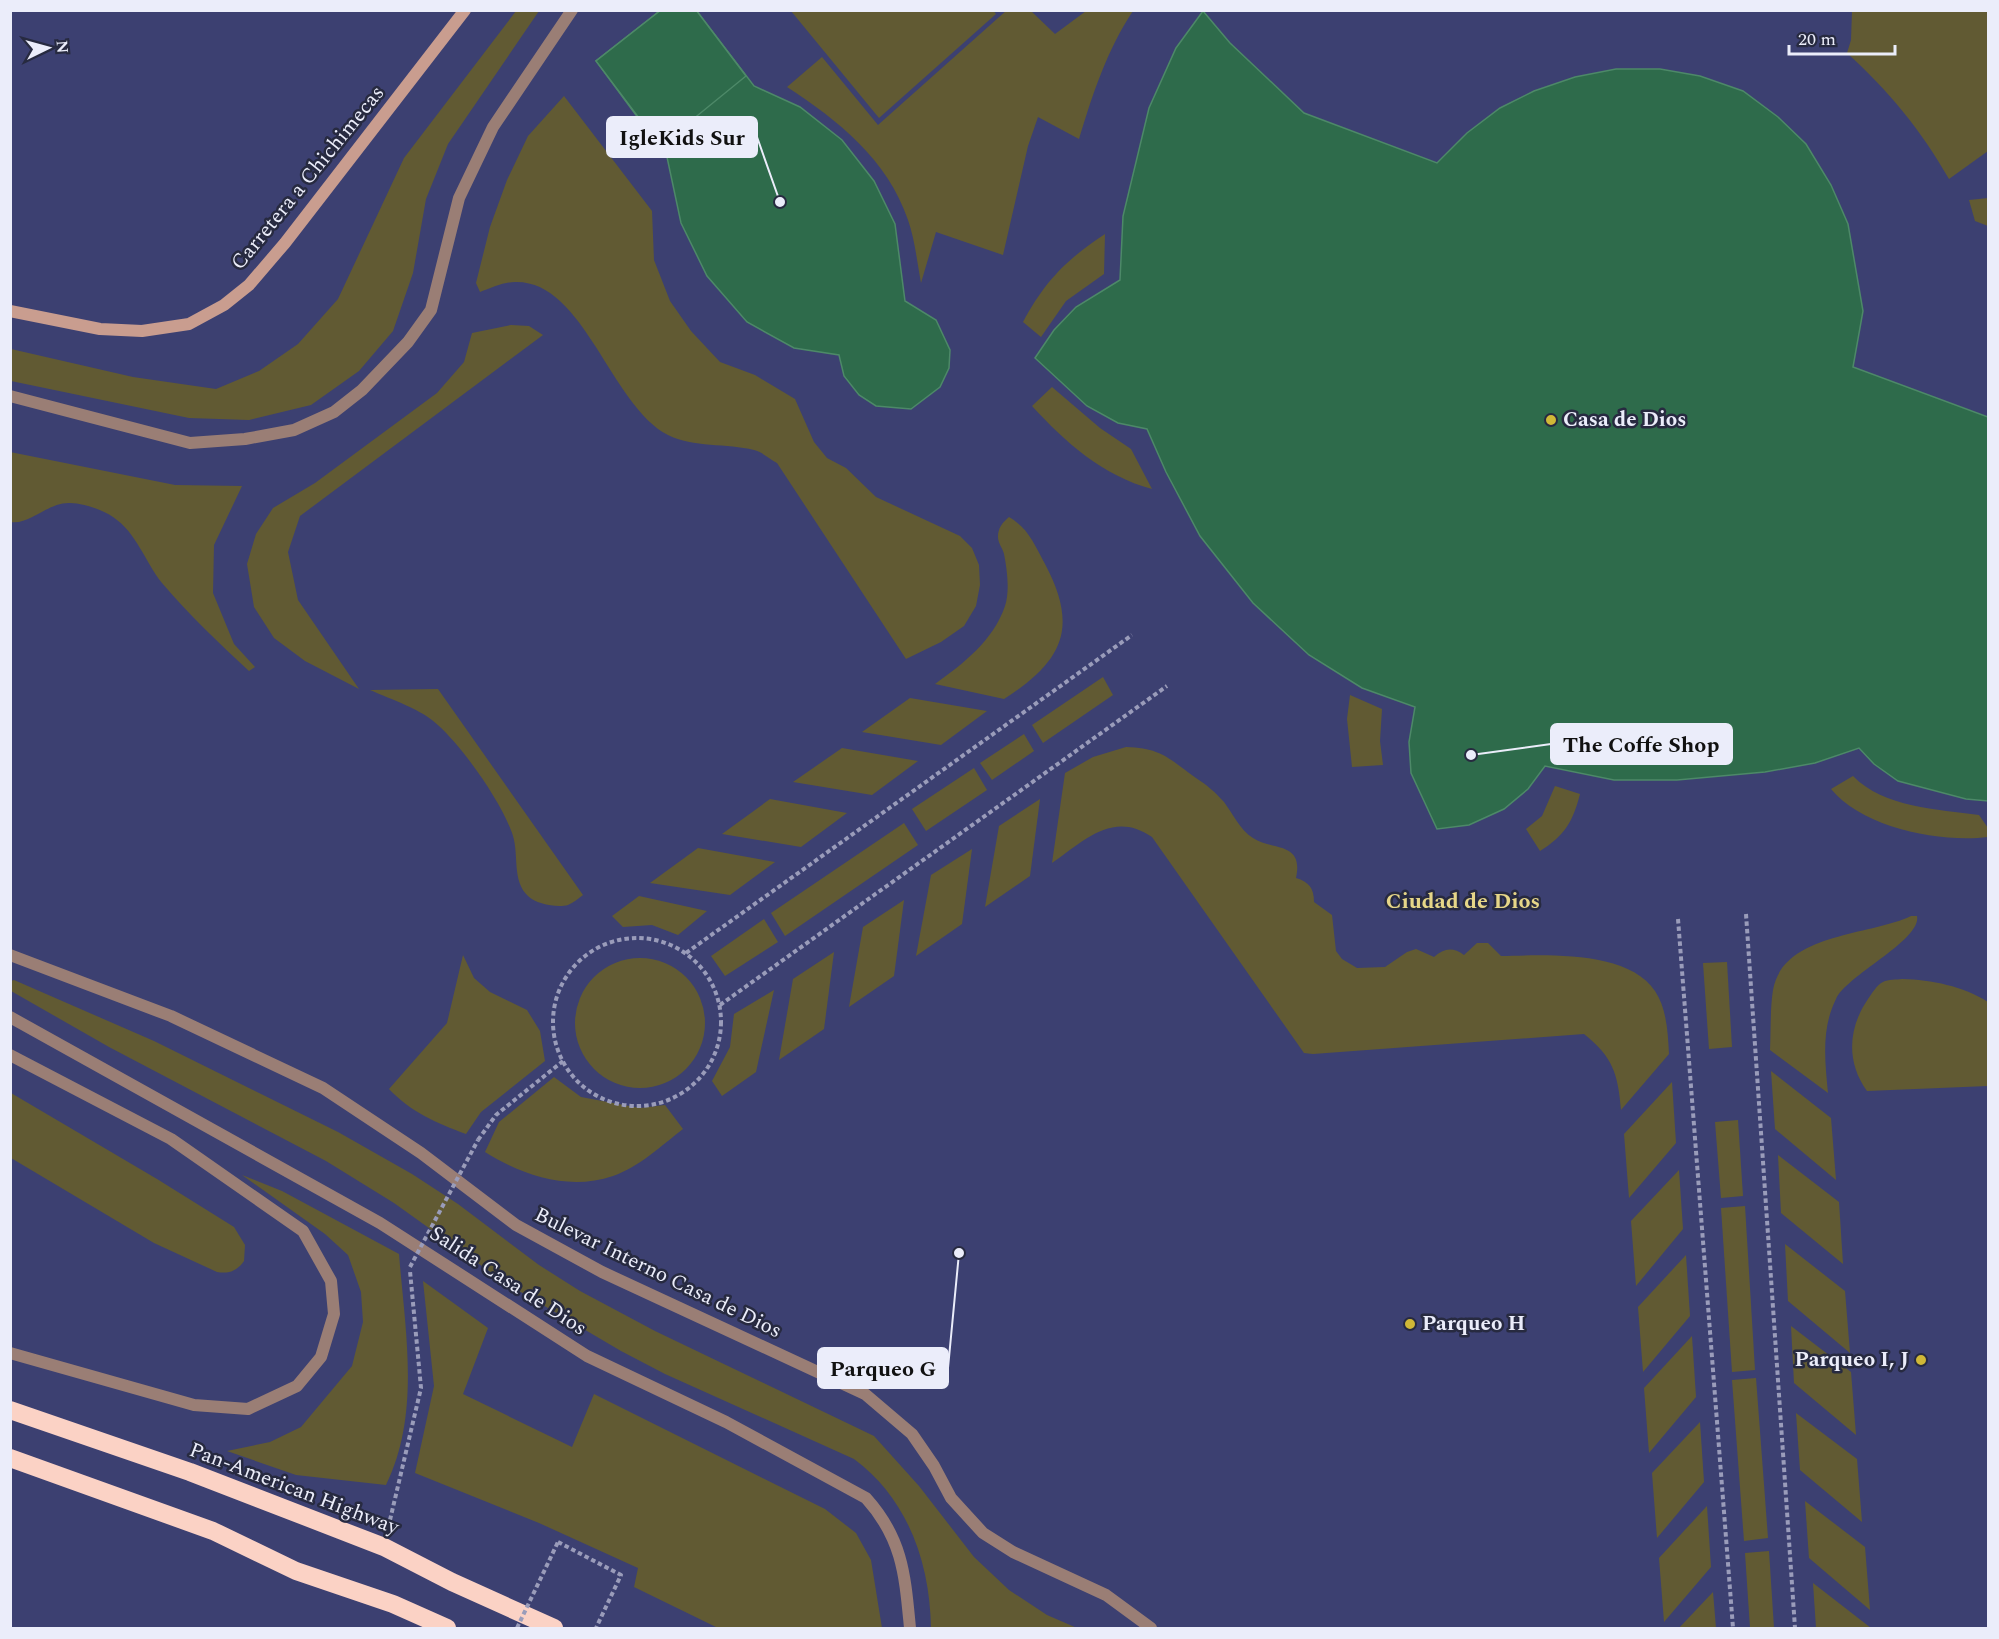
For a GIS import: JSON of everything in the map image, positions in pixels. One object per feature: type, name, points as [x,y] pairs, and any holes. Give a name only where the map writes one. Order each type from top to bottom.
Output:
[{"type":"highway","name":"Pan-American Highway","points":[[10,1410],[190,1472],[384,1547],[452,1582],[554,1629]]},
{"type":"highway","points":[[10,1458],[213,1531],[296,1571],[393,1604],[447,1629]]},
{"type":"street","name":"Carretera a Chichimecas","points":[[10,311],[100,329],[142,331],[189,324],[225,306],[249,285],[285,243],[465,10]]},
{"type":"lane","points":[[10,396],[190,443],[244,439],[294,430],[334,412],[362,390],[408,342],[431,310],[459,198],[493,127],[572,10]]},
{"type":"lane","name":"Bulevar Interno Casa de Dios","points":[[10,955],[171,1016],[323,1088],[421,1153],[516,1226],[602,1272],[865,1394],[912,1434],[934,1466],[951,1498],[983,1533],[1013,1552],[1106,1595],[1151,1629]]},
{"type":"lane","name":"Salida Casa de Dios","points":[[10,1017],[380,1224],[586,1356],[726,1422],[866,1498],[882,1516],[904,1566],[910,1629]]},
{"type":"lane","points":[[10,1055],[171,1139],[303,1231],[331,1281],[334,1314],[321,1357],[297,1386],[248,1409],[194,1405],[10,1353]]},
{"type":"path","points":[[686,953],[1132,635]]},
{"type":"path","points":[[720,1005],[1167,686]]},
{"type":"path","points":[[1746,914],[1794,1629]]},
{"type":"path","points":[[1678,919],[1733,1629]]},
{"type":"path","points":[[626,938],[648,938],[668,943],[686,953],[708,976],[720,1005],[722,1028],[717,1051],[706,1071],[690,1089],[670,1100],[647,1106],[625,1106],[602,1099],[583,1086],[563,1061],[553,1029],[554,1008],[561,987],[572,969],[587,954],[606,943],[626,938]]},
{"type":"path","points":[[384,1547],[421,1388],[410,1267],[478,1140],[496,1115],[563,1061]]},
{"type":"path","points":[[517,1629],[558,1542],[621,1575],[596,1629]]},
{"type":"shaded area","points":[[993,10],[996,14],[879,118],[791,11]]},
{"type":"shaded area","points":[[1007,10],[1031,11],[1055,34],[1086,11],[1133,11],[1108,57],[1079,139],[1038,117],[1028,146],[1003,255],[936,232],[921,283],[908,220],[888,179],[859,143],[825,113],[787,87],[822,57],[878,125]]},
{"type":"shaded area","points":[[516,11],[539,11],[448,144],[426,199],[413,273],[393,331],[359,371],[311,405],[249,420],[189,418],[11,381],[11,349],[133,377],[216,389],[259,371],[298,344],[338,299],[404,158]]},
{"type":"shaded area","points":[[1852,11],[1988,11],[1988,151],[1949,179],[1903,112],[1847,53],[1851,40]]},
{"type":"shaded area","points":[[564,96],[652,211],[654,260],[670,301],[691,331],[720,362],[755,375],[795,399],[814,442],[827,458],[846,468],[876,497],[960,536],[972,548],[979,565],[980,585],[976,606],[964,626],[941,642],[906,659],[777,463],[754,450],[699,444],[668,435],[648,420],[629,398],[596,346],[560,301],[539,287],[511,282],[480,292],[476,283],[490,227],[507,180],[528,136]]},
{"type":"shaded area","points":[[1988,198],[1988,226],[1975,221],[1969,200]]},
{"type":"shaded area","points":[[1105,234],[1104,274],[1066,301],[1041,337],[1023,322],[1031,307],[1068,262]]},
{"type":"shaded area","points":[[511,325],[529,326],[543,335],[300,516],[288,552],[298,600],[359,689],[305,661],[274,638],[254,607],[247,564],[256,534],[273,508],[315,483],[437,393],[464,362],[472,333]]},
{"type":"shaded area","points":[[1052,387],[1100,428],[1131,449],[1152,489],[1117,476],[1101,467],[1072,445],[1032,406]]},
{"type":"shaded area","points":[[10,452],[175,485],[242,486],[214,545],[213,593],[234,644],[255,667],[249,671],[193,618],[156,575],[135,539],[109,514],[98,509],[70,503],[54,506],[25,520],[11,522]]},
{"type":"shaded area","points":[[1009,517],[1022,527],[1030,538],[1055,587],[1063,625],[1059,641],[1052,656],[1040,671],[1004,699],[935,684],[985,641],[1000,619],[1007,600],[1008,587],[1005,560],[998,534],[1004,521]]},
{"type":"shaded area","points":[[1103,677],[1113,695],[1043,743],[1032,725]]},
{"type":"shaded area","points":[[438,689],[583,895],[572,903],[553,906],[528,896],[518,876],[515,844],[508,823],[492,793],[471,762],[432,720],[370,690]]},
{"type":"shaded area","points":[[1350,695],[1382,709],[1380,741],[1383,765],[1352,767],[1347,719]]},
{"type":"shaded area","points":[[910,698],[987,711],[941,745],[862,732]]},
{"type":"shaded area","points":[[1024,734],[1034,751],[992,780],[980,763]]},
{"type":"shaded area","points":[[1126,747],[1157,752],[1171,760],[1217,795],[1248,835],[1291,853],[1297,866],[1296,878],[1304,881],[1312,889],[1314,902],[1332,915],[1336,951],[1342,959],[1357,968],[1385,967],[1407,952],[1416,949],[1434,957],[1449,950],[1464,955],[1477,943],[1488,943],[1501,956],[1562,956],[1606,962],[1626,968],[1642,978],[1655,991],[1664,1014],[1669,1054],[1621,1110],[1616,1076],[1612,1067],[1602,1051],[1584,1034],[1304,1053],[1152,837],[1138,829],[1112,828],[1087,838],[1052,863],[1065,773],[1093,757]]},
{"type":"shaded area","points":[[842,748],[918,761],[872,795],[793,782]]},
{"type":"shaded area","points":[[974,768],[987,790],[926,831],[912,809]]},
{"type":"shaded area","points":[[1853,776],[1866,787],[1896,801],[1979,815],[1988,828],[1988,837],[1948,838],[1926,835],[1903,830],[1862,814],[1845,803],[1831,789]]},
{"type":"shaded area","points":[[1555,786],[1580,794],[1571,820],[1555,840],[1540,851],[1526,829],[1542,816]]},
{"type":"shaded area","points":[[770,799],[847,813],[801,847],[722,834]]},
{"type":"shaded area","points":[[1040,799],[1030,876],[985,907],[999,826]]},
{"type":"shaded area","points":[[904,823],[918,845],[785,936],[771,913]]},
{"type":"shaded area","points":[[698,848],[775,862],[730,895],[650,883]]},
{"type":"shaded area","points":[[972,849],[962,924],[916,956],[931,875]]},
{"type":"shaded area","points":[[639,896],[707,911],[678,935],[652,925],[623,927],[612,916]]},
{"type":"shaded area","points":[[904,900],[894,976],[849,1007],[863,927]]},
{"type":"shaded area","points":[[1917,916],[1915,925],[1908,936],[1854,979],[1836,999],[1826,1033],[1828,1093],[1770,1050],[1772,997],[1780,971],[1793,957],[1810,947]]},
{"type":"shaded area","points":[[764,919],[778,942],[725,976],[711,956]]},
{"type":"shaded area","points":[[834,952],[824,1029],[779,1060],[793,979]]},
{"type":"shaded area","points":[[463,955],[474,978],[490,992],[527,1010],[540,1031],[545,1061],[481,1112],[466,1134],[424,1116],[389,1089],[447,1023]]},
{"type":"shaded area","points":[[640,958],[665,963],[686,977],[700,998],[705,1023],[700,1048],[686,1069],[665,1083],[640,1088],[615,1083],[594,1069],[580,1048],[575,1023],[580,998],[594,977],[615,963]]},
{"type":"shaded area","points":[[1727,962],[1732,1047],[1709,1049],[1703,963]]},
{"type":"shaded area","points":[[1902,979],[1947,985],[1988,1002],[1988,1086],[1867,1091],[1855,1068],[1853,1057],[1853,1033],[1856,1022],[1861,1010],[1879,985],[1887,980]]},
{"type":"shaded area","points":[[14,980],[154,1041],[338,1132],[412,1174],[458,1204],[539,1265],[580,1291],[655,1331],[874,1436],[919,1486],[974,1557],[1009,1590],[1047,1615],[1077,1628],[931,1628],[926,1580],[912,1534],[889,1493],[854,1459],[665,1374],[621,1351],[507,1284],[394,1203],[326,1161],[109,1047],[11,991],[11,981]]},
{"type":"shaded area","points":[[774,990],[756,1072],[722,1096],[712,1081],[730,1047],[734,1014]]},
{"type":"shaded area","points":[[1771,1071],[1831,1118],[1836,1180],[1775,1129]]},
{"type":"shaded area","points":[[554,1077],[581,1097],[640,1108],[665,1105],[683,1129],[649,1156],[623,1172],[580,1182],[547,1179],[531,1174],[485,1152],[499,1122]]},
{"type":"shaded area","points":[[1672,1082],[1676,1143],[1629,1198],[1624,1134]]},
{"type":"shaded area","points":[[11,1093],[234,1227],[245,1245],[244,1261],[232,1271],[217,1272],[154,1243],[11,1158]]},
{"type":"shaded area","points":[[1738,1120],[1743,1196],[1721,1198],[1715,1122]]},
{"type":"shaded area","points":[[1778,1155],[1839,1202],[1843,1264],[1781,1213]]},
{"type":"shaded area","points":[[1679,1170],[1683,1229],[1636,1286],[1631,1221]]},
{"type":"shaded area","points":[[242,1175],[282,1191],[399,1254],[407,1342],[407,1401],[404,1430],[397,1458],[386,1485],[296,1475],[227,1451],[270,1442],[301,1427],[352,1366],[363,1322],[361,1292],[348,1255],[325,1234]]},
{"type":"shaded area","points":[[1745,1206],[1755,1370],[1732,1372],[1721,1208]]},
{"type":"shaded area","points":[[1785,1244],[1845,1291],[1850,1353],[1788,1301]]},
{"type":"shaded area","points":[[1686,1255],[1690,1316],[1643,1372],[1638,1307]]},
{"type":"shaded area","points":[[423,1281],[488,1328],[463,1394],[572,1447],[594,1394],[825,1509],[856,1533],[871,1560],[882,1628],[718,1628],[634,1587],[638,1568],[539,1523],[415,1473],[434,1386]]},
{"type":"shaded area","points":[[1791,1326],[1851,1372],[1856,1435],[1794,1383]]},
{"type":"shaded area","points":[[1692,1336],[1696,1397],[1649,1453],[1644,1388]]},
{"type":"shaded area","points":[[1756,1378],[1768,1538],[1744,1541],[1732,1380]]},
{"type":"shaded area","points":[[1796,1413],[1857,1459],[1862,1522],[1800,1470]]},
{"type":"shaded area","points":[[1700,1422],[1704,1482],[1657,1538],[1652,1473]]},
{"type":"shaded area","points":[[1805,1501],[1865,1547],[1870,1610],[1809,1558]]},
{"type":"shaded area","points":[[1707,1506],[1711,1567],[1664,1622],[1659,1558]]},
{"type":"shaded area","points":[[1769,1551],[1774,1628],[1750,1628],[1745,1553]]},
{"type":"shaded area","points":[[1813,1583],[1871,1628],[1816,1628]]},
{"type":"shaded area","points":[[1713,1592],[1716,1628],[1679,1628]]},
{"type":"building","points":[[661,10],[696,10],[754,86],[800,107],[842,140],[874,181],[895,224],[905,301],[936,320],[950,350],[949,368],[940,387],[911,409],[876,406],[859,395],[844,376],[839,355],[794,348],[747,322],[707,276],[681,223],[667,157],[596,61]]},
{"type":"building","points":[[661,10],[696,10],[746,76],[660,146],[596,61]]},
{"type":"building","name":"Casa de Dios","points":[[1203,11],[1230,43],[1304,113],[1437,163],[1467,133],[1500,108],[1534,91],[1575,77],[1616,69],[1660,69],[1700,76],[1743,91],[1778,117],[1806,144],[1831,185],[1848,224],[1863,311],[1853,367],[1988,417],[1988,801],[1966,799],[1898,781],[1874,764],[1859,748],[1815,763],[1765,772],[1677,780],[1614,780],[1545,766],[1528,789],[1504,809],[1469,825],[1437,829],[1411,773],[1409,742],[1415,707],[1362,688],[1309,655],[1253,603],[1200,536],[1166,472],[1147,429],[1118,423],[1087,406],[1035,358],[1054,330],[1076,307],[1120,280],[1123,216],[1149,108],[1176,48]]},
{"type":"place","name":"IgleKids Sur","points":[[780,202]]},
{"type":"place","name":"Casa de Dios","points":[[1551,420]]},
{"type":"place","name":"The Coffe Shop","points":[[1471,755]]},
{"type":"place","name":"Parqueo G","points":[[959,1253]]},
{"type":"place","name":"Parqueo H","points":[[1410,1324]]},
{"type":"place","name":"Parqueo I, J","points":[[1921,1360]]},
{"type":"district","name":"Ciudad de Dios","points":[[1463,901]]}]
